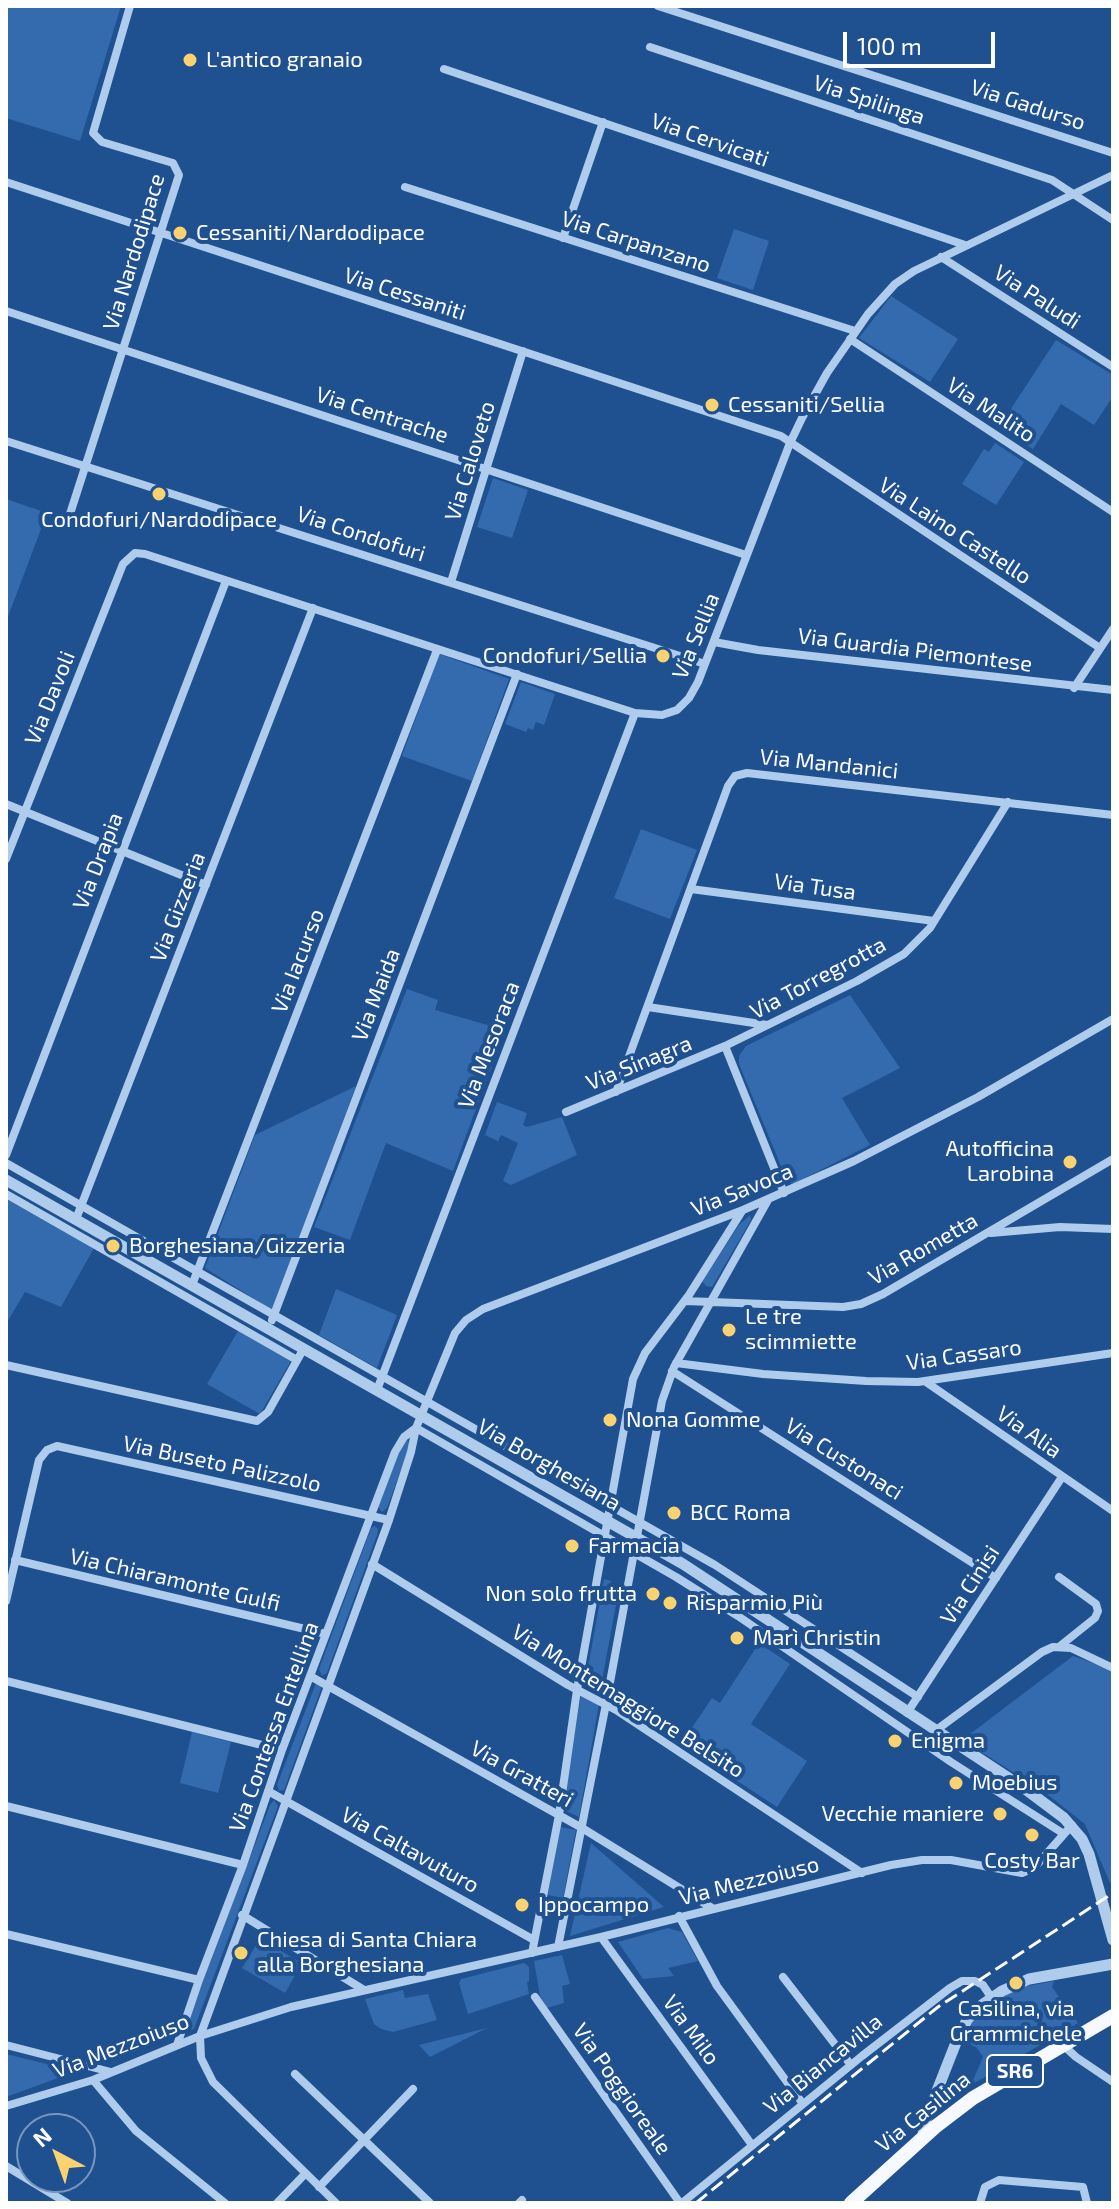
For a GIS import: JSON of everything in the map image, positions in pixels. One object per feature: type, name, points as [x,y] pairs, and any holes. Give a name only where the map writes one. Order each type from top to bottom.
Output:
[{"type":"main road","name":"Via Casilina","points":[[851,2203],[923,2137],[990,2086],[1113,2016]]},
{"type":"street","name":"Via Nardodipace","points":[[69,517],[178,178],[178,169],[168,161],[102,142],[93,133],[130,6]]},
{"type":"street","name":"Via Gadurso","points":[[658,6],[1113,153]]},
{"type":"street","name":"Via Spilinga","points":[[650,47],[1046,178],[1113,220]]},
{"type":"street","name":"Via Cervicati","points":[[444,69],[966,245]]},
{"type":"street","points":[[563,238],[603,122]]},
{"type":"street","name":"Via Sellia","points":[[132,554],[145,554],[635,713],[658,715],[677,710],[692,695],[790,443],[814,395],[852,335],[895,284],[941,257],[1113,175]]},
{"type":"street","name":"Via Cessaniti","points":[[6,182],[781,436],[790,443]]},
{"type":"street","name":"Via Carpanzano","points":[[405,187],[852,335]]},
{"type":"street","name":"Via Paludi","points":[[941,257],[1113,367]]},
{"type":"street","name":"Via Centrache","points":[[6,311],[746,555]]},
{"type":"street","name":"Via Malito","points":[[852,335],[1113,512]]},
{"type":"street","name":"Via Caloveto","points":[[451,582],[523,351]]},
{"type":"street","name":"Via Condofuri","points":[[6,441],[705,664]]},
{"type":"street","name":"Via Laino Castello","points":[[790,443],[1100,648]]},
{"type":"street","name":"Via Davoli","points":[[6,859],[123,564],[132,554]]},
{"type":"street","name":"Via Drapia","points":[[6,1155],[226,581]]},
{"type":"street","name":"Via Gizzeria","points":[[76,1219],[313,608]]},
{"type":"street","points":[[1074,688],[1113,629]]},
{"type":"street","name":"Via Guardia Piemontese","points":[[714,642],[1074,688],[1112,689]]},
{"type":"street","name":"Via Iacurso","points":[[192,1285],[437,650]]},
{"type":"street","name":"Via Maida","points":[[269,1328],[517,674]]},
{"type":"street","name":"Via Mesoraca","points":[[377,1390],[635,713]]},
{"type":"street","name":"Via Mandanici","points":[[616,1092],[733,778],[741,774],[1113,815]]},
{"type":"street","name":"Via Torregrotta","points":[[725,1046],[890,963],[918,942],[1008,802]]},
{"type":"street","points":[[6,804],[206,885]]},
{"type":"street","name":"Via Tusa","points":[[691,889],[934,921]]},
{"type":"street","points":[[648,1007],[768,1026]]},
{"type":"street","name":"Via Savoca","points":[[422,1415],[453,1337],[463,1323],[476,1313],[784,1193],[947,1114],[1113,1019]]},
{"type":"street","points":[[725,1046],[784,1193]]},
{"type":"street","name":"Via Sinagra","points":[[566,1112],[725,1046]]},
{"type":"street","name":"Via Rometta","points":[[685,1301],[856,1305],[877,1297],[1110,1162]]},
{"type":"street","name":"Via Borghesiana","points":[[6,1163],[727,1573],[918,1697]]},
{"type":"street","name":"Via Borghesiana","points":[[6,1180],[727,1591],[1032,1794],[1089,1854],[1113,1940]]},
{"type":"street","points":[[6,1194],[297,1360]]},
{"type":"street","points":[[558,1947],[658,1418],[674,1367],[769,1199]]},
{"type":"street","points":[[532,1953],[559,1815],[606,1521],[636,1370],[743,1210]]},
{"type":"street","points":[[986,1234],[1060,1227],[1113,1229]]},
{"type":"street","points":[[6,1365],[253,1421],[267,1415],[304,1348]]},
{"type":"street","name":"Via Cassaro","points":[[674,1367],[851,1380],[925,1382],[1113,1353]]},
{"type":"street","name":"Via Custonaci","points":[[674,1367],[996,1578]]},
{"type":"street","name":"Via Alia","points":[[925,1382],[1113,1511]]},
{"type":"street","name":"Via Contessa Entellina","points":[[200,2036],[389,1520],[422,1415]]},
{"type":"street","name":"Via Borghesiana","points":[[416,1428],[738,1616],[951,1762],[1068,1829]]},
{"type":"street","name":"Via Contessa Entellina","points":[[177,2045],[282,1750],[396,1449],[404,1437],[416,1428]]},
{"type":"street","name":"Via Buseto Palizzolo","points":[[15,1560],[39,1460],[47,1450],[63,1447],[389,1520]]},
{"type":"street","name":"Via Cinisi","points":[[907,1713],[1062,1477]]},
{"type":"street","points":[[6,1601],[15,1560]]},
{"type":"street","name":"Via Chiaramonte Gulfi","points":[[15,1560],[326,1634]]},
{"type":"street","name":"Via Montemaggiore Belsito","points":[[372,1564],[577,1690],[606,1704],[862,1873]]},
{"type":"street","points":[[935,1731],[1042,1652],[1060,1646],[1095,1618],[1098,1611],[1096,1604],[1059,1577]]},
{"type":"street","points":[[1060,1646],[1113,1668]]},
{"type":"street","name":"Via Gratteri","points":[[310,1676],[582,1828],[712,1908]]},
{"type":"street","points":[[6,1681],[282,1750]]},
{"type":"street","name":"Via Caltavuturo","points":[[268,1791],[534,1940]]},
{"type":"street","points":[[1025,1806],[1032,1794]]},
{"type":"street","points":[[6,1806],[243,1865]]},
{"type":"street","name":"Via Mezzoiuso","points":[[6,2106],[93,2080],[200,2036],[291,2007],[601,1937],[912,1861],[943,1860],[1022,1873],[1034,1868],[1068,1829]]},
{"type":"street","points":[[242,1915],[365,1991]]},
{"type":"street","points":[[679,1916],[717,1986],[803,2104]]},
{"type":"street","points":[[6,1934],[199,1980]]},
{"type":"street","name":"Via Milo","points":[[601,1937],[752,2145]]},
{"type":"street","points":[[923,2137],[924,2124],[963,2027],[976,2009],[991,1997],[1029,1979],[1113,1964]]},
{"type":"street","points":[[783,1977],[851,2065]]},
{"type":"street","name":"Via Biancavilla","points":[[681,2203],[926,2005],[959,1982],[970,1980],[980,1983],[991,1997]]},
{"type":"street","name":"Via Poggioreale","points":[[535,1997],[681,2203]]},
{"type":"street","points":[[200,2036],[200,2053],[213,2082],[336,2203]]},
{"type":"street","points":[[1063,2044],[1076,2057],[1113,2082]]},
{"type":"street","points":[[6,2045],[112,2073]]},
{"type":"street","points":[[295,2074],[430,2203]]},
{"type":"street","points":[[93,2080],[136,2131],[225,2203]]},
{"type":"street","points":[[319,2187],[413,2089]]},
{"type":"street","points":[[6,2166],[67,2203]]},
{"type":"street","points":[[277,2203],[305,2174]]},
{"type":"street","points":[[980,2203],[985,2187],[999,2180],[1083,2187],[1087,2203]]},
{"type":"shaded area","points":[[6,6],[121,6],[80,141],[6,118]]},
{"type":"shaded area","points":[[734,229],[769,241],[753,290],[717,278]]},
{"type":"shaded area","points":[[891,296],[958,339],[930,382],[859,338]]},
{"type":"shaded area","points":[[1056,340],[1113,375],[1113,396],[1094,425],[1061,404],[1033,449],[999,427]]},
{"type":"shaded area","points":[[995,443],[1024,462],[996,505],[962,484],[984,449],[989,452]]},
{"type":"shaded area","points":[[493,478],[528,490],[512,538],[477,527]]},
{"type":"shaded area","points":[[6,499],[47,513],[6,622]]},
{"type":"shaded area","points":[[439,654],[509,679],[472,781],[402,756]]},
{"type":"shaded area","points":[[521,682],[555,694],[544,725],[536,722],[533,730],[528,728],[526,732],[505,724]]},
{"type":"shaded area","points":[[641,829],[697,850],[670,919],[614,898]]},
{"type":"shaded area","points":[[407,989],[438,1000],[435,1010],[505,1030],[453,1171],[386,1143],[350,1240],[314,1227]]},
{"type":"shaded area","points":[[850,995],[900,1068],[842,1098],[870,1145],[795,1183],[788,1183],[739,1064],[739,1056],[746,1046]]},
{"type":"shaded area","points":[[356,1086],[272,1310],[205,1268],[255,1135]]},
{"type":"shaded area","points":[[497,1102],[527,1113],[523,1125],[527,1127],[562,1117],[577,1155],[511,1185],[503,1181],[518,1143],[501,1135],[498,1141],[485,1135]]},
{"type":"shaded area","points":[[6,1199],[94,1248],[61,1307],[25,1292],[6,1324]]},
{"type":"shaded area","points":[[750,1215],[751,1220],[712,1287],[706,1286],[702,1281],[739,1225]]},
{"type":"shaded area","points":[[336,1289],[397,1315],[377,1368],[319,1335]]},
{"type":"shaded area","points":[[238,1331],[291,1361],[260,1414],[207,1384]]},
{"type":"shaded area","points":[[408,1440],[410,1445],[387,1508],[382,1512],[378,1507],[402,1443]]},
{"type":"shaded area","points":[[375,1526],[377,1535],[327,1673],[322,1676],[319,1669],[371,1528]]},
{"type":"shaded area","points":[[604,1579],[611,1581],[610,1587],[619,1589],[600,1691],[585,1684]]},
{"type":"shaded area","points":[[759,1643],[790,1664],[751,1724],[807,1761],[777,1807],[681,1744],[712,1698],[720,1703]]},
{"type":"shaded area","points":[[1073,1656],[1113,1673],[1113,1881],[1110,1883],[1085,1824],[1043,1791],[962,1740]]},
{"type":"shaded area","points":[[316,1683],[321,1685],[321,1689],[284,1790],[279,1791],[277,1785]]},
{"type":"shaded area","points":[[581,1695],[599,1704],[579,1817],[562,1809]]},
{"type":"shaded area","points":[[192,1732],[231,1742],[218,1793],[180,1783]]},
{"type":"shaded area","points":[[274,1800],[278,1806],[194,2029],[187,2031],[188,2020]]},
{"type":"shaded area","points":[[560,1827],[576,1830],[563,1898],[547,1895]]},
{"type":"shaded area","points":[[591,1843],[664,1907],[570,1936]]},
{"type":"shaded area","points":[[668,1928],[682,1932],[698,1961],[668,1968],[674,1976],[643,1979],[618,1942]]},
{"type":"shaded area","points":[[260,1939],[302,1963],[285,1993],[242,1968]]},
{"type":"shaded area","points":[[562,1955],[570,1984],[562,1986],[564,2003],[547,2008],[540,1996],[534,1961]]},
{"type":"shaded area","points":[[524,1963],[529,1967],[529,1994],[468,2014],[459,1983],[461,1979]]},
{"type":"shaded area","points":[[1054,1981],[1052,1987],[1078,2023],[971,2085],[983,2057],[977,2048],[962,2040],[974,2016],[1017,1988]]},
{"type":"shaded area","points":[[403,1990],[405,1998],[428,1994],[437,2020],[393,2032],[374,2024],[365,1999]]},
{"type":"shaded area","points":[[487,2028],[430,2057],[419,2045]]},
{"type":"shaded area","points":[[6,2054],[67,2069],[69,2074],[6,2097]]},
{"type":"railway","points":[[696,2203],[938,2007],[1113,1893]]},
{"type":"place","name":"L'antico granaio","points":[[190,60]]},
{"type":"place","name":"Cessaniti/Nardodipace","points":[[180,233]]},
{"type":"place","name":"Cessaniti/Sellia","points":[[712,405]]},
{"type":"place","name":"Condofuri/Nardodipace","points":[[159,494]]},
{"type":"place","name":"Condofuri/Sellia","points":[[663,656]]},
{"type":"place","name":"Autofficina Larobina","points":[[1070,1162]]},
{"type":"place","name":"Borghesiana/Gizzeria","points":[[113,1246]]},
{"type":"place","name":"Le tre scimmiette","points":[[729,1330]]},
{"type":"place","name":"Nona Gomme","points":[[610,1420]]},
{"type":"place","name":"BCC Roma","points":[[674,1513]]},
{"type":"place","name":"Farmacia","points":[[572,1546]]},
{"type":"place","name":"Non solo frutta","points":[[653,1594]]},
{"type":"place","name":"Risparmio Più","points":[[670,1603]]},
{"type":"place","name":"Marì Christin","points":[[737,1638]]},
{"type":"place","name":"Enigma","points":[[895,1741]]},
{"type":"place","name":"Moebius","points":[[956,1783]]},
{"type":"place","name":"Vecchie maniere","points":[[1000,1814]]},
{"type":"place","name":"Costy Bar","points":[[1032,1835]]},
{"type":"place","name":"Ippocampo","points":[[522,1905]]},
{"type":"place","name":"Chiesa di Santa Chiara alla Borghesiana","points":[[241,1953]]},
{"type":"place","name":"Casilina, via Grammichele","points":[[1016,1983]]}]
